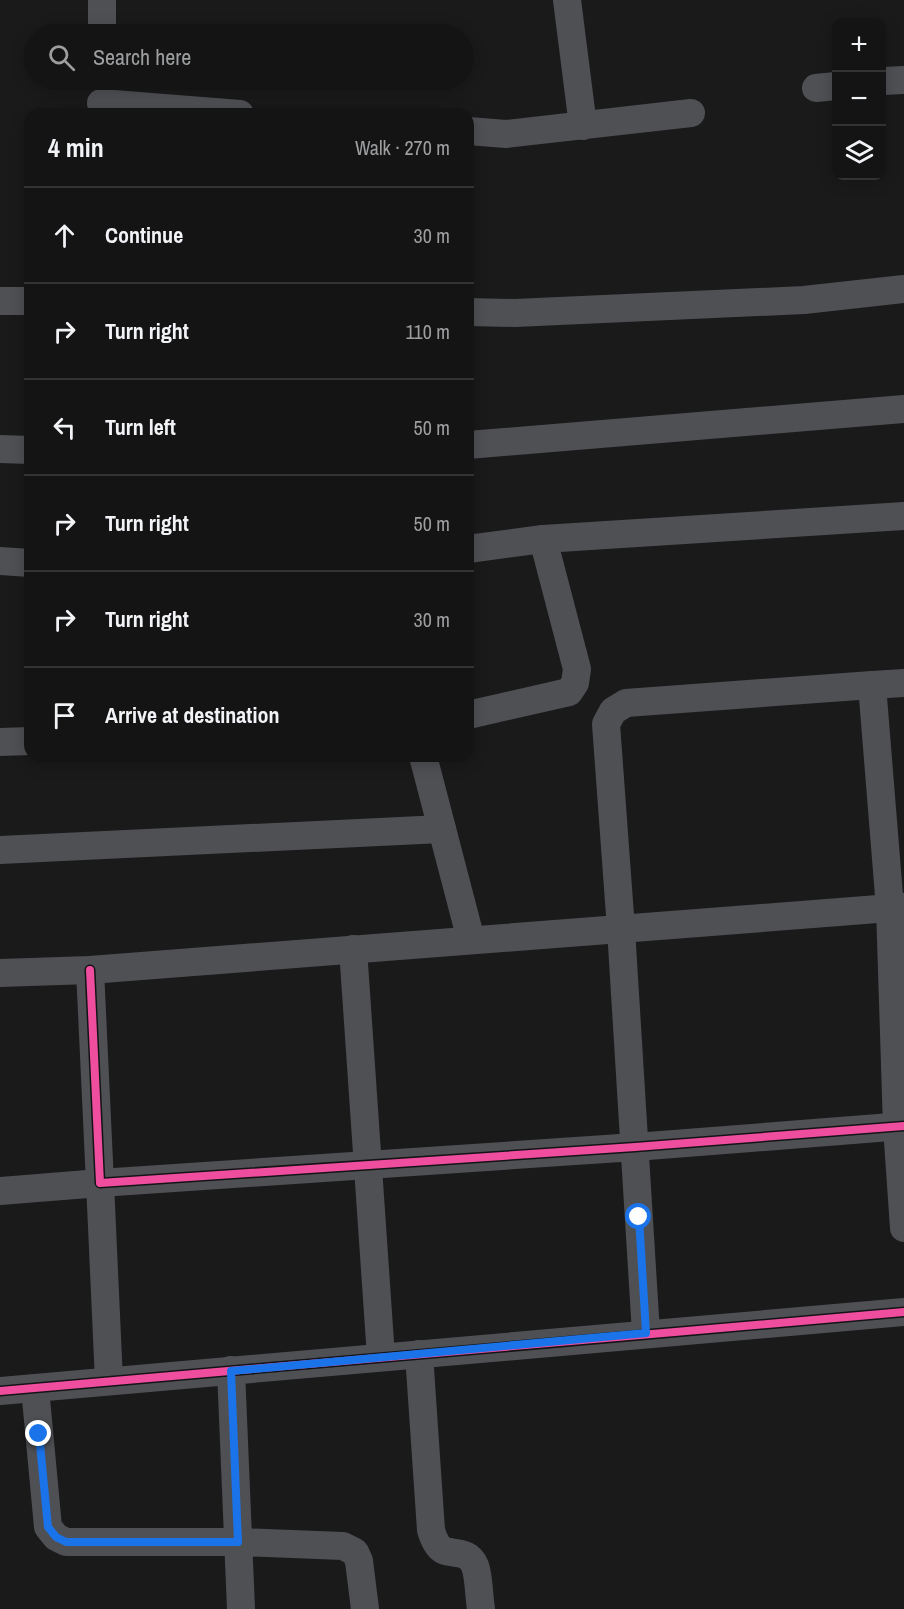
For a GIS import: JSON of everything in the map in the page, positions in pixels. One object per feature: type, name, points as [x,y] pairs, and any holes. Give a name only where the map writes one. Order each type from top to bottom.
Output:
[{"type":"street","points":[[102,0],[102,24]]},
{"type":"street","points":[[567,0],[584,126]]},
{"type":"street","points":[[886,81],[904,80]]},
{"type":"street","points":[[101,99],[184,108]]},
{"type":"street","points":[[474,131],[506,134],[691,112]]},
{"type":"street","points":[[474,312],[515,313],[792,300],[904,289]]},
{"type":"street","points":[[0,301],[24,301]]},
{"type":"street","points":[[474,445],[904,409]]},
{"type":"street","points":[[0,449],[24,450]]},
{"type":"street","points":[[474,548],[543,539],[904,516]]},
{"type":"street","points":[[474,714],[569,692],[575,683],[577,669],[543,539]]},
{"type":"street","points":[[0,561],[24,563]]},
{"type":"street","points":[[646,1333],[606,724],[613,711],[626,703],[904,682]]},
{"type":"street","points":[[872,685],[897,908],[904,1228]]},
{"type":"street","points":[[0,742],[24,741]]},
{"type":"street","points":[[425,762],[471,940]]},
{"type":"street","points":[[0,850],[442,829]]},
{"type":"street","points":[[0,973],[90,969],[353,950],[897,908]]},
{"type":"street","points":[[353,950],[381,1357]]},
{"type":"street","points":[[90,969],[110,1381]]},
{"type":"street","points":[[0,1191],[635,1147],[901,1126]]},
{"type":"street","points":[[0,1391],[904,1312]]},
{"type":"street","points":[[418,1354],[431,1530],[435,1542],[442,1550],[460,1552],[475,1565],[481,1609]]},
{"type":"street","points":[[231,1371],[241,1609]]},
{"type":"street","points":[[35,1388],[48,1527],[56,1537],[66,1542],[238,1542],[343,1546],[355,1552],[360,1561],[365,1609]]},
{"type":"cycle path","points":[[90,970],[100,1183],[635,1147],[904,1126]]},
{"type":"cycle path","points":[[0,1391],[904,1312]]},
{"type":"route","points":[[39,1434],[48,1527],[56,1537],[66,1542],[238,1542],[231,1371],[646,1333],[639,1217]]}]
